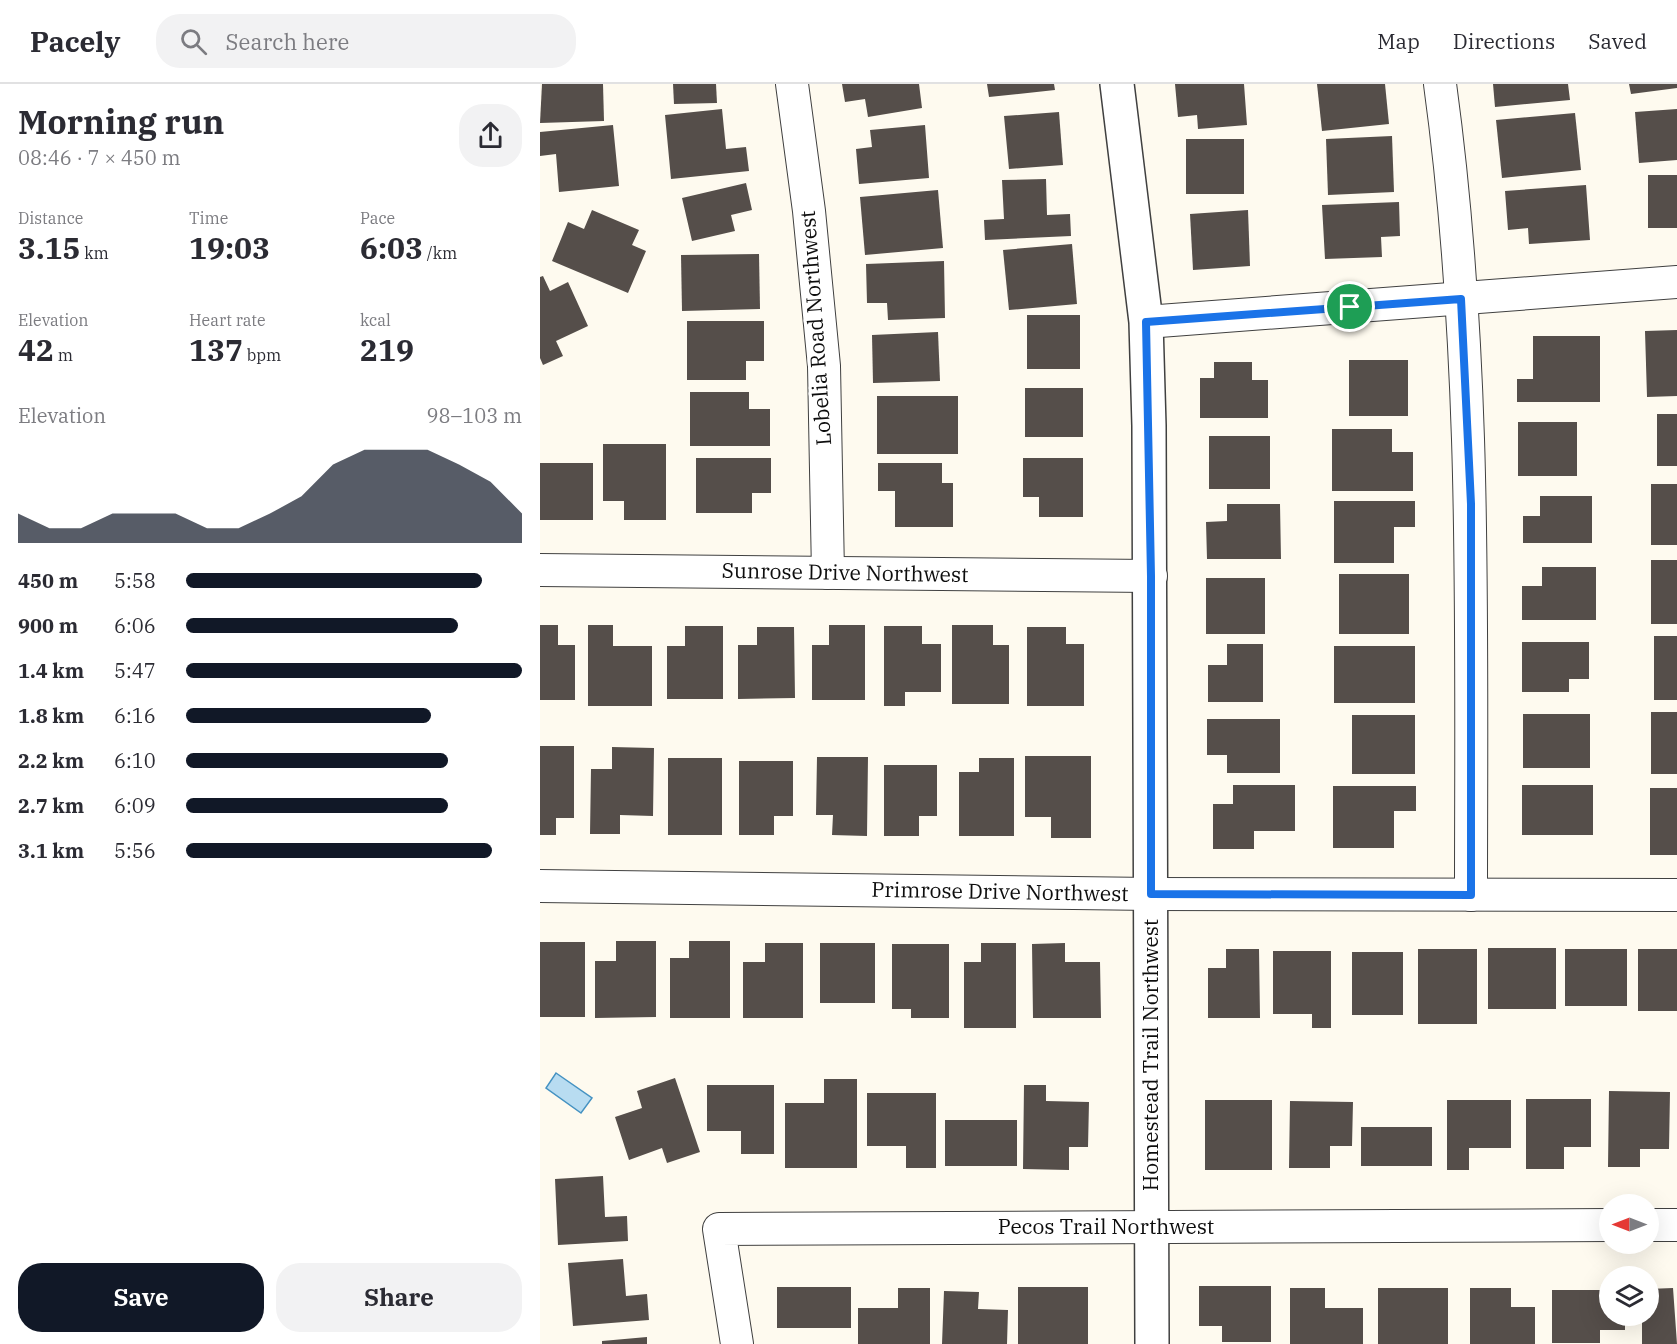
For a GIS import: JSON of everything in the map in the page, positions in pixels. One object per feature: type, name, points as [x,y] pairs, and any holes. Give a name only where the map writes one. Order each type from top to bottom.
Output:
[{"type":"street","name":"Lobelia Road Northwest","points":[[792,84],[824,366],[828,573]]},
{"type":"street","name":"Homestead Trail Northwest","points":[[1117,84],[1146,322],[1151,576],[1152,1344]]},
{"type":"street","points":[[1440,84],[1449,148],[1461,299],[1471,504],[1471,895]]},
{"type":"street","points":[[1146,322],[1677,282]]},
{"type":"street","name":"Sunrose Drive Northwest","points":[[540,570],[1151,576]]},
{"type":"street","name":"Primrose Drive Northwest","points":[[540,886],[1151,894],[1677,895]]},
{"type":"street","name":"Pecos Trail Northwest","points":[[737,1344],[719,1229],[1599,1225]]},
{"type":"street","points":[[1659,1225],[1677,1225]]},
{"type":"water","points":[[556,1073],[592,1098],[581,1113],[546,1088]]},
{"type":"building","points":[[542,84],[603,84],[604,121],[540,123]]},
{"type":"building","points":[[673,84],[716,84],[717,103],[674,104]]},
{"type":"building","points":[[842,84],[919,84],[922,108],[868,117],[865,99],[845,102]]},
{"type":"building","points":[[987,84],[1054,84],[1055,90],[989,97]]},
{"type":"building","points":[[1175,84],[1244,84],[1247,125],[1198,129],[1197,115],[1178,117]]},
{"type":"building","points":[[1317,84],[1385,84],[1389,124],[1322,131]]},
{"type":"building","points":[[1493,84],[1568,84],[1570,100],[1495,107]]},
{"type":"building","points":[[1629,84],[1677,84],[1677,88],[1631,94]]},
{"type":"building","points":[[722,109],[726,149],[746,147],[749,171],[671,179],[665,115]]},
{"type":"building","points":[[1677,109],[1677,160],[1639,163],[1635,112]]},
{"type":"building","points":[[1059,112],[1063,165],[1009,169],[1004,116]]},
{"type":"building","points":[[1575,113],[1581,170],[1502,178],[1496,120]]},
{"type":"building","points":[[613,125],[619,186],[559,192],[556,154],[540,156],[540,132]]},
{"type":"building","points":[[925,125],[929,178],[859,184],[856,149],[872,147],[870,130]]},
{"type":"building","points":[[1392,136],[1394,192],[1328,195],[1326,139]]},
{"type":"building","points":[[1186,139],[1244,139],[1244,194],[1186,194]]},
{"type":"building","points":[[1648,175],[1677,175],[1677,228],[1648,228]]},
{"type":"building","points":[[1046,179],[1047,215],[1070,214],[1071,236],[985,240],[984,220],[1004,219],[1002,180]]},
{"type":"building","points":[[746,183],[752,210],[731,215],[735,231],[692,241],[682,198]]},
{"type":"building","points":[[1586,185],[1590,240],[1529,244],[1528,228],[1508,230],[1505,191]]},
{"type":"building","points":[[938,190],[943,248],[865,255],[860,197]]},
{"type":"building","points":[[1399,202],[1400,236],[1381,237],[1382,257],[1325,259],[1322,205]]},
{"type":"building","points":[[592,210],[639,230],[632,245],[646,251],[628,293],[552,261],[568,222],[584,229]]},
{"type":"building","points":[[1248,210],[1250,266],[1193,270],[1190,214]]},
{"type":"building","points":[[1072,244],[1077,304],[1009,310],[1003,250]]},
{"type":"building","points":[[759,254],[760,309],[682,311],[681,255]]},
{"type":"building","points":[[944,261],[945,318],[888,320],[887,303],[867,303],[866,264]]},
{"type":"building","points":[[543,276],[550,291],[568,282],[588,326],[556,341],[563,356],[543,365],[540,358],[540,277]]},
{"type":"building","points":[[1027,315],[1080,315],[1080,369],[1027,369]]},
{"type":"building","points":[[687,321],[764,321],[764,361],[746,361],[746,380],[687,380]]},
{"type":"building","points":[[1677,330],[1677,396],[1647,397],[1645,331]]},
{"type":"building","points":[[938,332],[940,381],[873,383],[872,335]]},
{"type":"building","points":[[1533,336],[1600,336],[1600,402],[1517,402],[1517,379],[1533,379]]},
{"type":"building","points":[[1349,360],[1408,360],[1408,416],[1349,416]]},
{"type":"building","points":[[1214,362],[1252,362],[1252,380],[1268,380],[1268,418],[1200,418],[1200,378],[1214,378]]},
{"type":"building","points":[[1025,388],[1083,388],[1083,437],[1025,437]]},
{"type":"building","points":[[690,392],[749,392],[749,409],[770,409],[770,446],[690,446]]},
{"type":"building","points":[[877,396],[958,396],[958,454],[877,454]]},
{"type":"building","points":[[1657,414],[1677,414],[1677,466],[1657,466]]},
{"type":"building","points":[[1518,422],[1577,422],[1577,476],[1518,476]]},
{"type":"building","points":[[1332,429],[1392,429],[1392,452],[1413,452],[1413,491],[1332,491]]},
{"type":"building","points":[[1209,436],[1270,436],[1270,489],[1209,489]]},
{"type":"building","points":[[603,444],[666,444],[666,520],[624,520],[624,501],[603,501]]},
{"type":"building","points":[[696,458],[771,458],[771,493],[752,493],[752,513],[696,513]]},
{"type":"building","points":[[1023,458],[1083,458],[1083,517],[1039,517],[1039,497],[1023,497]]},
{"type":"building","points":[[540,463],[593,463],[593,520],[540,520]]},
{"type":"building","points":[[878,463],[942,463],[942,483],[953,483],[953,527],[895,527],[895,491],[878,491]]},
{"type":"building","points":[[1651,484],[1677,484],[1677,545],[1651,545]]},
{"type":"building","points":[[1540,496],[1592,496],[1592,543],[1523,543],[1523,516],[1540,516]]},
{"type":"building","points":[[1334,501],[1415,501],[1415,527],[1394,527],[1394,563],[1334,563]]},
{"type":"building","points":[[1227,504],[1280,504],[1281,559],[1207,559],[1206,522],[1227,521]]},
{"type":"building","points":[[1651,560],[1677,560],[1677,624],[1651,624]]},
{"type":"building","points":[[1542,567],[1596,567],[1596,620],[1522,620],[1522,586],[1542,586]]},
{"type":"building","points":[[1339,574],[1409,574],[1409,634],[1339,634]]},
{"type":"building","points":[[1206,578],[1265,578],[1265,634],[1206,634]]},
{"type":"building","points":[[540,625],[558,625],[558,645],[575,645],[575,700],[540,700]]},
{"type":"building","points":[[588,625],[613,625],[613,646],[652,646],[652,706],[588,706]]},
{"type":"building","points":[[829,625],[865,625],[865,700],[812,700],[812,645],[829,645]]},
{"type":"building","points":[[952,625],[993,625],[993,645],[1009,645],[1009,704],[952,704]]},
{"type":"building","points":[[685,626],[723,626],[723,699],[667,699],[667,646],[685,646]]},
{"type":"building","points":[[884,626],[922,626],[922,644],[941,644],[941,692],[905,692],[905,706],[884,706]]},
{"type":"building","points":[[757,627],[794,627],[795,698],[738,699],[738,645],[757,645]]},
{"type":"building","points":[[1027,627],[1066,627],[1066,644],[1084,644],[1084,706],[1027,706]]},
{"type":"building","points":[[1654,636],[1677,636],[1677,700],[1654,700]]},
{"type":"building","points":[[1522,642],[1589,642],[1589,679],[1569,679],[1569,692],[1522,692]]},
{"type":"building","points":[[1227,644],[1263,644],[1263,702],[1208,702],[1208,665],[1227,665]]},
{"type":"building","points":[[1334,646],[1415,646],[1415,703],[1334,703]]},
{"type":"building","points":[[1651,712],[1677,712],[1677,774],[1651,774]]},
{"type":"building","points":[[1523,714],[1590,714],[1590,768],[1523,768]]},
{"type":"building","points":[[1352,715],[1415,715],[1415,774],[1352,774]]},
{"type":"building","points":[[1207,719],[1280,719],[1280,773],[1227,773],[1227,755],[1207,755]]},
{"type":"building","points":[[540,746],[574,746],[574,818],[556,818],[556,835],[540,835]]},
{"type":"building","points":[[612,747],[654,748],[653,816],[620,815],[620,834],[590,834],[591,769],[612,769]]},
{"type":"building","points":[[1025,756],[1091,756],[1091,838],[1051,838],[1051,817],[1025,817]]},
{"type":"building","points":[[817,757],[868,757],[867,836],[832,835],[833,815],[816,815]]},
{"type":"building","points":[[668,758],[722,758],[722,835],[668,835]]},
{"type":"building","points":[[979,758],[1014,758],[1014,836],[959,836],[959,772],[979,772]]},
{"type":"building","points":[[739,761],[793,761],[793,816],[774,816],[774,835],[739,835]]},
{"type":"building","points":[[884,765],[937,765],[937,816],[919,816],[919,836],[884,836]]},
{"type":"building","points":[[1233,785],[1295,785],[1295,831],[1254,831],[1254,849],[1213,849],[1213,804],[1233,804]]},
{"type":"building","points":[[1522,785],[1593,785],[1593,835],[1522,835]]},
{"type":"building","points":[[1333,786],[1416,786],[1416,811],[1394,811],[1394,848],[1333,848]]},
{"type":"building","points":[[1650,788],[1677,788],[1677,855],[1650,855]]},
{"type":"building","points":[[616,941],[656,941],[656,1017],[595,1018],[595,961],[616,961]]},
{"type":"building","points":[[689,941],[730,941],[730,1018],[670,1018],[670,958],[689,958]]},
{"type":"building","points":[[540,942],[585,942],[585,1017],[540,1017]]},
{"type":"building","points":[[765,943],[803,943],[803,1018],[743,1018],[743,962],[765,962]]},
{"type":"building","points":[[820,943],[875,943],[875,1003],[820,1003]]},
{"type":"building","points":[[981,943],[1016,943],[1016,1028],[964,1028],[964,962],[981,962]]},
{"type":"building","points":[[1065,943],[1065,962],[1100,962],[1101,1018],[1033,1018],[1032,944]]},
{"type":"building","points":[[892,944],[949,944],[949,1018],[911,1018],[911,1009],[892,1009]]},
{"type":"building","points":[[1488,948],[1556,948],[1556,1009],[1488,1009]]},
{"type":"building","points":[[1226,949],[1259,949],[1260,1018],[1208,1018],[1208,968],[1226,968]]},
{"type":"building","points":[[1418,949],[1477,949],[1477,1024],[1418,1024]]},
{"type":"building","points":[[1565,949],[1627,949],[1627,1006],[1565,1006]]},
{"type":"building","points":[[1638,949],[1677,949],[1677,1011],[1638,1011]]},
{"type":"building","points":[[1273,951],[1331,951],[1331,1028],[1312,1028],[1312,1014],[1273,1014]]},
{"type":"building","points":[[1352,952],[1403,952],[1403,1015],[1352,1015]]},
{"type":"building","points":[[675,1078],[700,1152],[667,1163],[662,1148],[629,1160],[615,1117],[642,1108],[637,1091]]},
{"type":"building","points":[[824,1079],[857,1079],[857,1168],[785,1168],[785,1103],[824,1103]]},
{"type":"building","points":[[707,1085],[774,1085],[774,1154],[741,1154],[741,1131],[707,1131]]},
{"type":"building","points":[[1024,1085],[1046,1085],[1046,1101],[1089,1102],[1088,1147],[1069,1147],[1069,1170],[1023,1169]]},
{"type":"building","points":[[1609,1091],[1670,1092],[1669,1149],[1640,1149],[1640,1167],[1608,1167]]},
{"type":"building","points":[[867,1093],[936,1093],[936,1168],[906,1168],[906,1146],[867,1146]]},
{"type":"building","points":[[1526,1099],[1591,1099],[1591,1147],[1564,1147],[1564,1169],[1526,1169]]},
{"type":"building","points":[[1205,1100],[1272,1100],[1272,1170],[1205,1170]]},
{"type":"building","points":[[1447,1100],[1511,1100],[1511,1148],[1469,1148],[1469,1170],[1447,1170]]},
{"type":"building","points":[[1290,1101],[1353,1102],[1352,1146],[1330,1146],[1330,1168],[1289,1168]]},
{"type":"building","points":[[945,1120],[1017,1120],[1017,1166],[945,1166]]},
{"type":"building","points":[[1361,1127],[1432,1127],[1432,1166],[1361,1166]]},
{"type":"building","points":[[603,1176],[605,1217],[627,1216],[628,1241],[558,1245],[555,1179]]},
{"type":"building","points":[[623,1259],[626,1296],[647,1294],[649,1320],[573,1326],[568,1263]]},
{"type":"building","points":[[1199,1286],[1271,1286],[1271,1342],[1222,1342],[1222,1326],[1199,1326]]},
{"type":"building","points":[[777,1287],[851,1287],[851,1328],[777,1328]]},
{"type":"building","points":[[1018,1287],[1088,1287],[1088,1344],[1018,1344]]},
{"type":"building","points":[[898,1288],[930,1288],[930,1344],[858,1344],[858,1308],[898,1308]]},
{"type":"building","points":[[1290,1288],[1325,1288],[1325,1308],[1363,1308],[1363,1344],[1290,1344]]},
{"type":"building","points":[[1378,1288],[1448,1288],[1448,1344],[1378,1344]]},
{"type":"building","points":[[1470,1288],[1511,1288],[1511,1307],[1535,1307],[1535,1344],[1470,1344]]},
{"type":"building","points":[[1673,1288],[1677,1344],[1642,1344],[1642,1326],[1659,1326],[1659,1289]]},
{"type":"building","points":[[1552,1290],[1599,1290],[1599,1326],[1625,1326],[1625,1330],[1600,1330],[1600,1343],[1552,1343]]},
{"type":"building","points":[[944,1291],[979,1292],[978,1309],[1008,1310],[1007,1344],[942,1344]]},
{"type":"building","points":[[647,1337],[647,1344],[602,1344],[602,1341]]},
{"type":"route","points":[[1461,299],[1471,504],[1471,895],[1151,894],[1151,576],[1146,322],[1350,307],[1461,299]]}]
